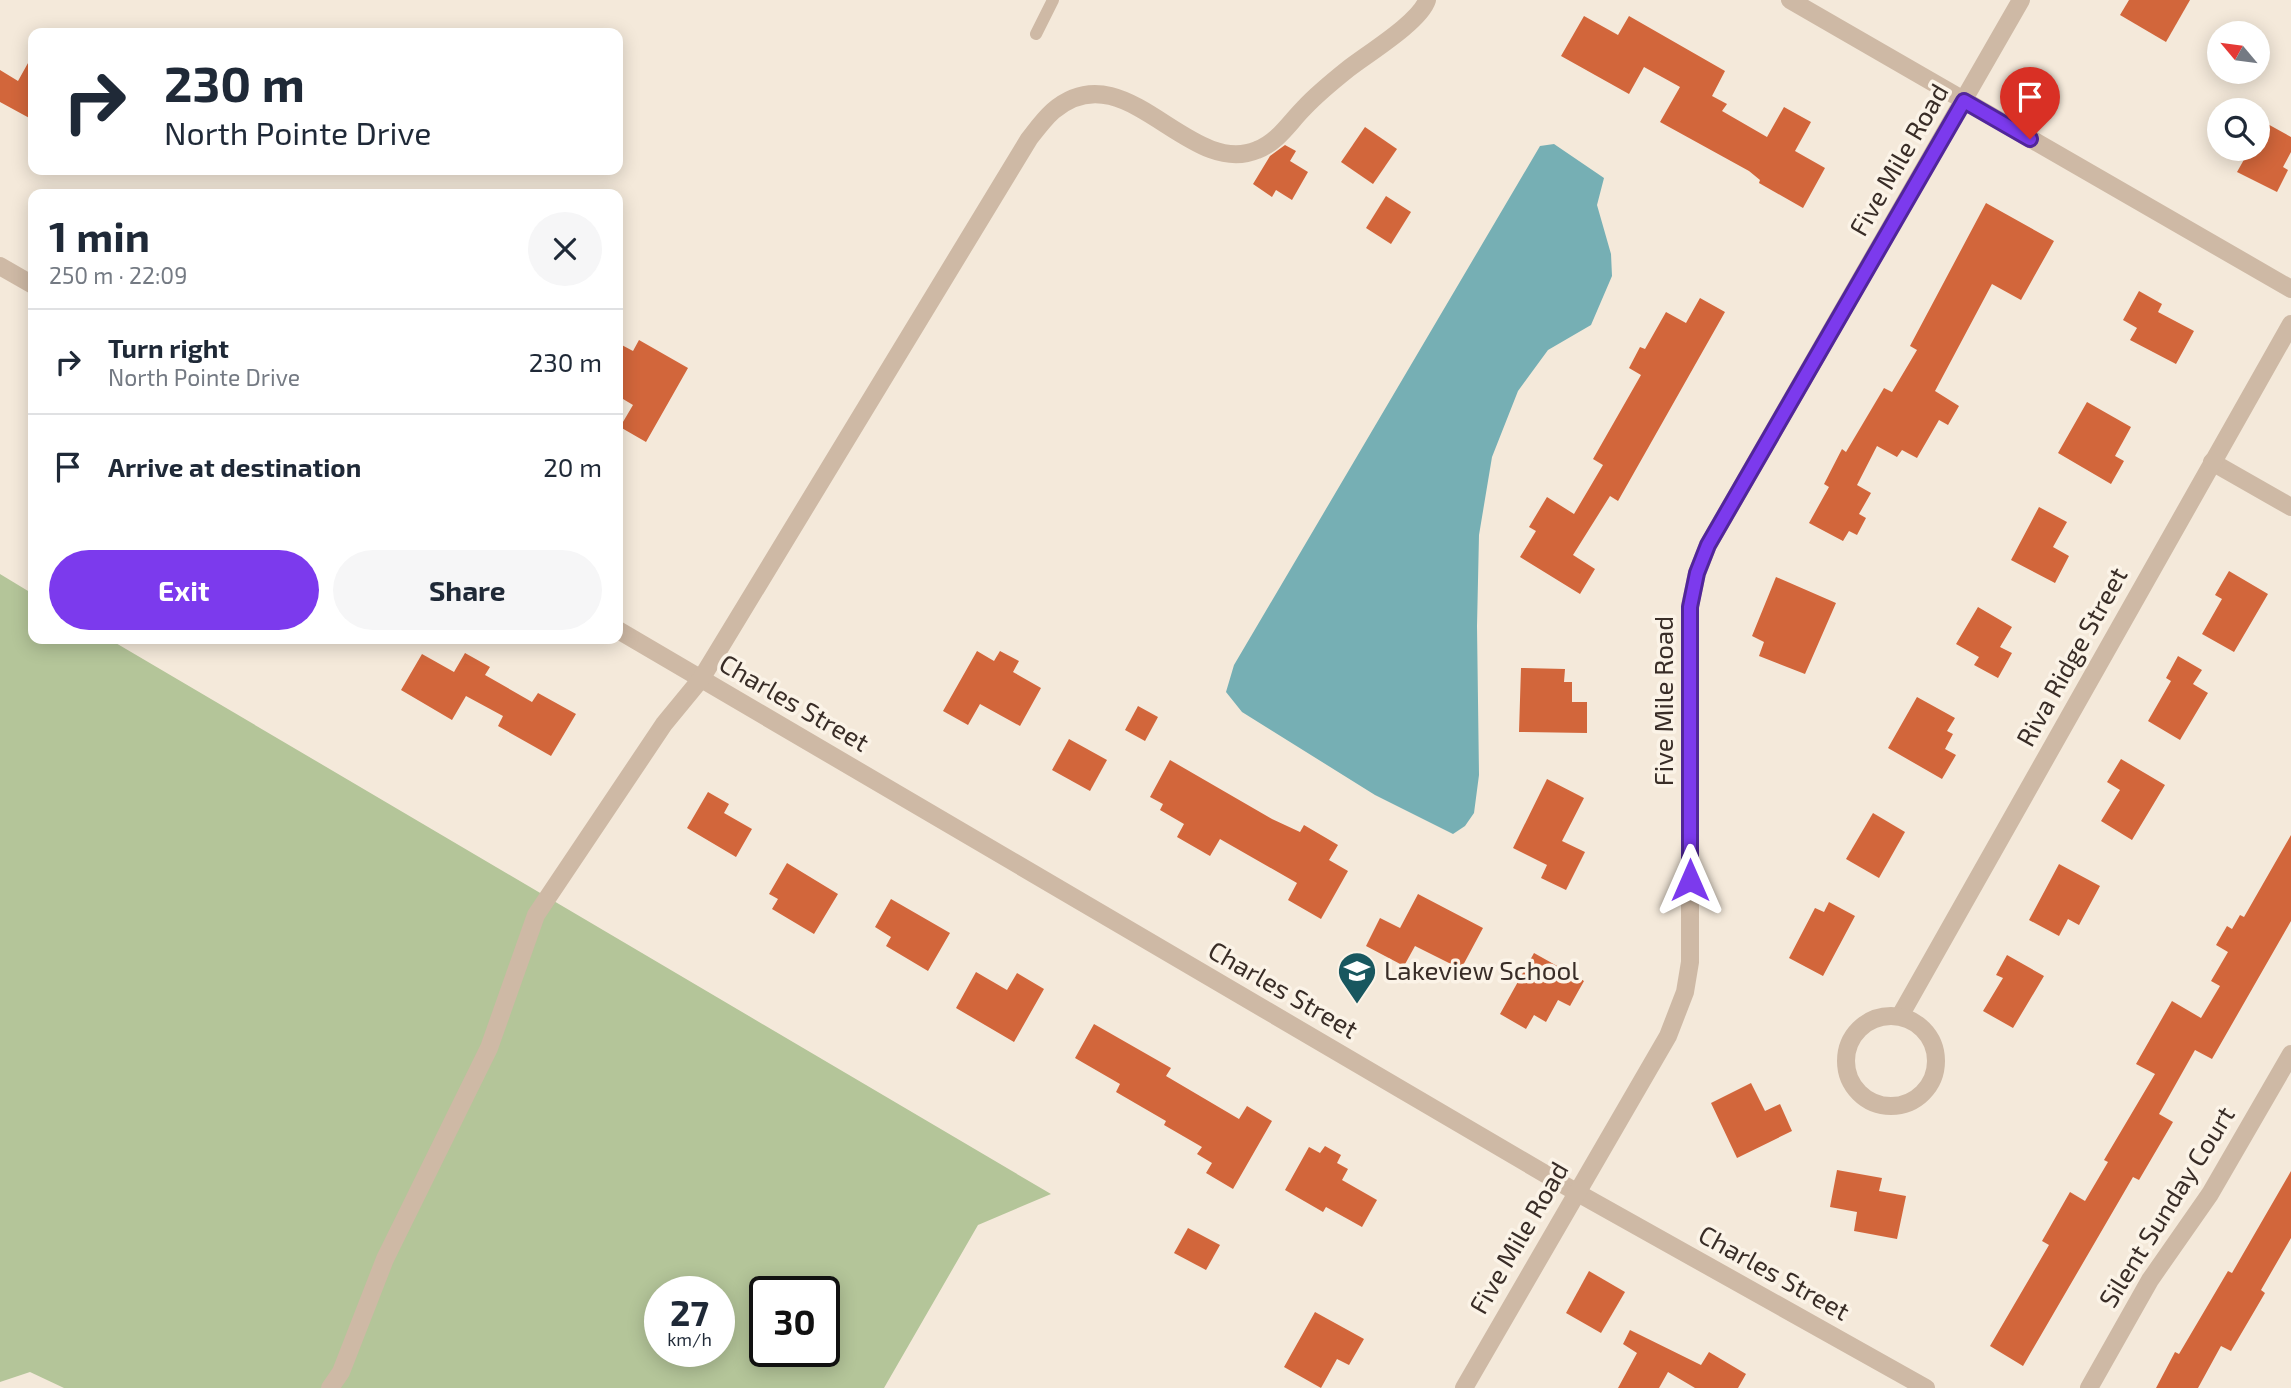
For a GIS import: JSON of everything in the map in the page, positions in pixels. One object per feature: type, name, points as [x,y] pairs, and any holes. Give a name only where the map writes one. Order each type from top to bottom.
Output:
[{"type":"street","points":[[330,1388],[341,1372],[385,1259],[489,1048],[536,915],[664,724],[701,679],[1029,139],[1053,111],[1078,96],[1105,94],[1133,104],[1205,147],[1231,153],[1255,151],[1276,139],[1305,107],[1345,71],[1395,34],[1425,7],[1427,0]]},
{"type":"street","points":[[1790,0],[2291,289]]},
{"type":"street","name":"Five Mile Road","points":[[1464,1388],[1668,1036],[1685,992],[1690,962],[1690,607],[1697,573],[1708,545],[2021,0]]},
{"type":"street","points":[[0,266],[28,282]]},
{"type":"street","name":"Riva Ridge Street","points":[[1899,1016],[2291,324]]},
{"type":"street","points":[[2212,462],[2291,507]]},
{"type":"street","name":"Charles Street","points":[[623,633],[1576,1192],[1926,1388]]},
{"type":"street","points":[[1899,1016],[1925,1031],[1933,1044],[1935,1074],[1923,1092],[1905,1105],[1875,1104],[1852,1085],[1846,1071],[1850,1042],[1858,1030],[1871,1021],[1899,1016]]},
{"type":"street","name":"Silent Sunday Court","points":[[2089,1388],[2150,1280],[2210,1194],[2291,1054]]},
{"type":"lane","points":[[1036,34],[1053,0]]},
{"type":"green space","points":[[0,574],[28,591],[28,644],[117,644],[1051,1194],[978,1225],[884,1388],[64,1388],[30,1372],[0,1382]]},
{"type":"water","points":[[1554,144],[1604,178],[1597,205],[1611,254],[1612,276],[1591,325],[1548,350],[1518,391],[1492,457],[1479,535],[1479,775],[1474,813],[1465,826],[1453,834],[1375,795],[1242,712],[1226,692],[1234,665],[1540,146]]},
{"type":"building","points":[[2129,0],[2190,0],[2166,42],[2120,15]]},
{"type":"building","points":[[1584,16],[1618,35],[1629,16],[1725,71],[1712,96],[1727,104],[1722,111],[1767,137],[1784,107],[1811,122],[1795,151],[1825,168],[1803,208],[1759,183],[1760,180],[1749,171],[1660,122],[1680,87],[1644,67],[1629,94],[1561,56]]},
{"type":"building","points":[[28,63],[28,117],[0,102],[0,70],[18,81]]},
{"type":"building","points":[[2270,125],[2291,137],[2291,152],[2283,167],[2288,170],[2277,192],[2237,172],[2243,161],[2270,161]]},
{"type":"building","points":[[1365,127],[1397,149],[1373,184],[1341,162]]},
{"type":"building","points":[[1285,145],[1296,151],[1290,161],[1308,172],[1292,200],[1276,190],[1272,197],[1253,184],[1270,156]]},
{"type":"building","points":[[1386,196],[1411,212],[1391,244],[1366,228]]},
{"type":"building","points":[[1986,203],[2054,241],[2021,300],[1992,284],[1935,391],[1959,406],[1948,425],[1939,420],[1917,458],[1902,450],[1897,457],[1877,446],[1857,485],[1871,493],[1859,514],[1866,518],[1857,535],[1849,531],[1843,541],[1809,523],[1829,487],[1824,484],[1842,449],[1846,452],[1884,388],[1892,392],[1917,350],[1910,346]]},
{"type":"building","points":[[2139,291],[2162,304],[2158,312],[2194,331],[2176,364],[2130,340],[2137,328],[2123,320]]},
{"type":"building","points":[[1700,298],[1725,312],[1618,501],[1610,496],[1573,555],[1595,569],[1580,594],[1520,557],[1536,531],[1529,527],[1547,497],[1574,514],[1603,465],[1593,459],[1641,375],[1629,368],[1640,347],[1645,349],[1666,312],[1686,323]]},
{"type":"building","points":[[639,340],[688,368],[646,442],[623,429],[623,422],[633,405],[623,399],[623,346],[633,351]]},
{"type":"building","points":[[2087,402],[2131,427],[2115,456],[2124,461],[2111,484],[2058,453]]},
{"type":"building","points":[[2039,507],[2067,522],[2053,547],[2069,556],[2055,583],[2011,560]]},
{"type":"building","points":[[2229,571],[2268,594],[2234,652],[2202,634],[2222,599],[2215,595]]},
{"type":"building","points":[[1776,577],[1836,603],[1805,674],[1759,656],[1764,642],[1752,636]]},
{"type":"building","points":[[1978,607],[2012,627],[2000,647],[2012,653],[1998,678],[1974,665],[1979,657],[1956,644]]},
{"type":"building","points":[[977,651],[994,661],[1000,651],[1019,661],[1013,672],[1041,688],[1020,726],[980,704],[968,725],[943,711]]},
{"type":"building","points":[[465,653],[490,667],[485,675],[532,702],[538,693],[576,714],[551,756],[498,726],[503,716],[466,696],[452,720],[401,690],[422,654],[454,672]]},
{"type":"building","points":[[2178,656],[2202,670],[2193,684],[2208,693],[2180,740],[2148,721],[2171,681],[2166,678]]},
{"type":"building","points":[[1521,668],[1565,669],[1564,682],[1572,682],[1572,702],[1587,702],[1587,733],[1519,732]]},
{"type":"building","points":[[1917,697],[1955,718],[1947,731],[1953,734],[1945,749],[1956,755],[1942,779],[1888,748]]},
{"type":"building","points":[[1138,706],[1158,717],[1145,741],[1125,730]]},
{"type":"building","points":[[1069,739],[1107,760],[1090,791],[1052,770]]},
{"type":"building","points":[[2121,759],[2165,785],[2132,840],[2101,821],[2120,790],[2107,782]]},
{"type":"building","points":[[1170,760],[1272,819],[1300,832],[1304,825],[1338,845],[1329,860],[1348,871],[1321,919],[1288,900],[1297,883],[1220,839],[1210,856],[1177,837],[1184,824],[1160,810],[1163,804],[1150,797]]},
{"type":"building","points":[[1547,779],[1584,798],[1562,841],[1585,852],[1566,890],[1541,878],[1547,865],[1513,848]]},
{"type":"building","points":[[708,792],[729,804],[724,813],[752,829],[736,857],[687,828]]},
{"type":"building","points":[[1873,813],[1905,832],[1879,878],[1846,859]]},
{"type":"building","points":[[2291,835],[2291,921],[2212,1059],[2195,1050],[2159,1114],[2173,1122],[2139,1180],[2133,1177],[2023,1366],[1990,1346],[2049,1245],[2042,1241],[2070,1192],[2085,1201],[2108,1162],[2104,1160],[2155,1074],[2136,1064],[2172,1001],[2201,1018],[2220,986],[2211,981],[2228,952],[2216,945],[2227,926],[2232,929],[2240,915],[2244,917]]},
{"type":"building","points":[[787,863],[838,894],[814,934],[772,909],[778,899],[769,894]]},
{"type":"building","points":[[2059,864],[2100,886],[2079,925],[2068,919],[2059,936],[2029,920]]},
{"type":"building","points":[[1418,894],[1483,928],[1461,969],[1415,946],[1404,966],[1366,946],[1380,918],[1400,928]]},
{"type":"building","points":[[891,899],[950,933],[928,971],[886,946],[891,937],[875,927]]},
{"type":"building","points":[[1829,902],[1855,916],[1823,976],[1789,958],[1815,908],[1824,912]]},
{"type":"building","points":[[1534,953],[1584,981],[1570,1006],[1558,1000],[1546,1022],[1534,1015],[1526,1029],[1500,1014]]},
{"type":"building","points":[[2007,955],[2044,976],[2013,1028],[1983,1011],[2003,978],[1996,975]]},
{"type":"building","points":[[976,972],[1007,990],[1017,973],[1044,989],[1014,1042],[956,1008]]},
{"type":"building","points":[[1094,1024],[1171,1068],[1166,1076],[1239,1119],[1247,1106],[1272,1121],[1233,1189],[1206,1173],[1212,1163],[1197,1154],[1202,1147],[1164,1125],[1166,1121],[1116,1092],[1120,1084],[1075,1058]]},
{"type":"building","points":[[1751,1083],[1765,1111],[1780,1104],[1792,1131],[1737,1158],[1711,1103]]},
{"type":"building","points":[[1325,1146],[1341,1155],[1337,1163],[1348,1169],[1342,1180],[1377,1200],[1362,1227],[1326,1207],[1323,1212],[1285,1190],[1309,1147],[1320,1153]]},
{"type":"building","points":[[1837,1170],[1882,1178],[1879,1191],[1906,1196],[1897,1239],[1854,1231],[1857,1212],[1830,1207]]},
{"type":"building","points":[[2291,1171],[2291,1238],[2261,1290],[2265,1293],[2231,1351],[2221,1346],[2198,1388],[2156,1388],[2175,1352],[2179,1354],[2228,1271],[2232,1273]]},
{"type":"building","points":[[1188,1228],[1220,1245],[1206,1270],[1174,1253]]},
{"type":"building","points":[[1589,1271],[1625,1292],[1601,1333],[1566,1313]]},
{"type":"building","points":[[1315,1312],[1364,1339],[1349,1365],[1337,1359],[1321,1388],[1284,1367]]},
{"type":"building","points":[[1630,1330],[1701,1365],[1709,1352],[1746,1374],[1738,1388],[1695,1388],[1668,1372],[1659,1388],[1618,1388],[1637,1353],[1623,1344]]},
{"type":"place","name":"Lakeview School","points":[[1357,1005]]},
{"type":"route","points":[[1690,880],[1690,607],[1697,573],[1708,545],[1964,101],[2030,139]]}]
